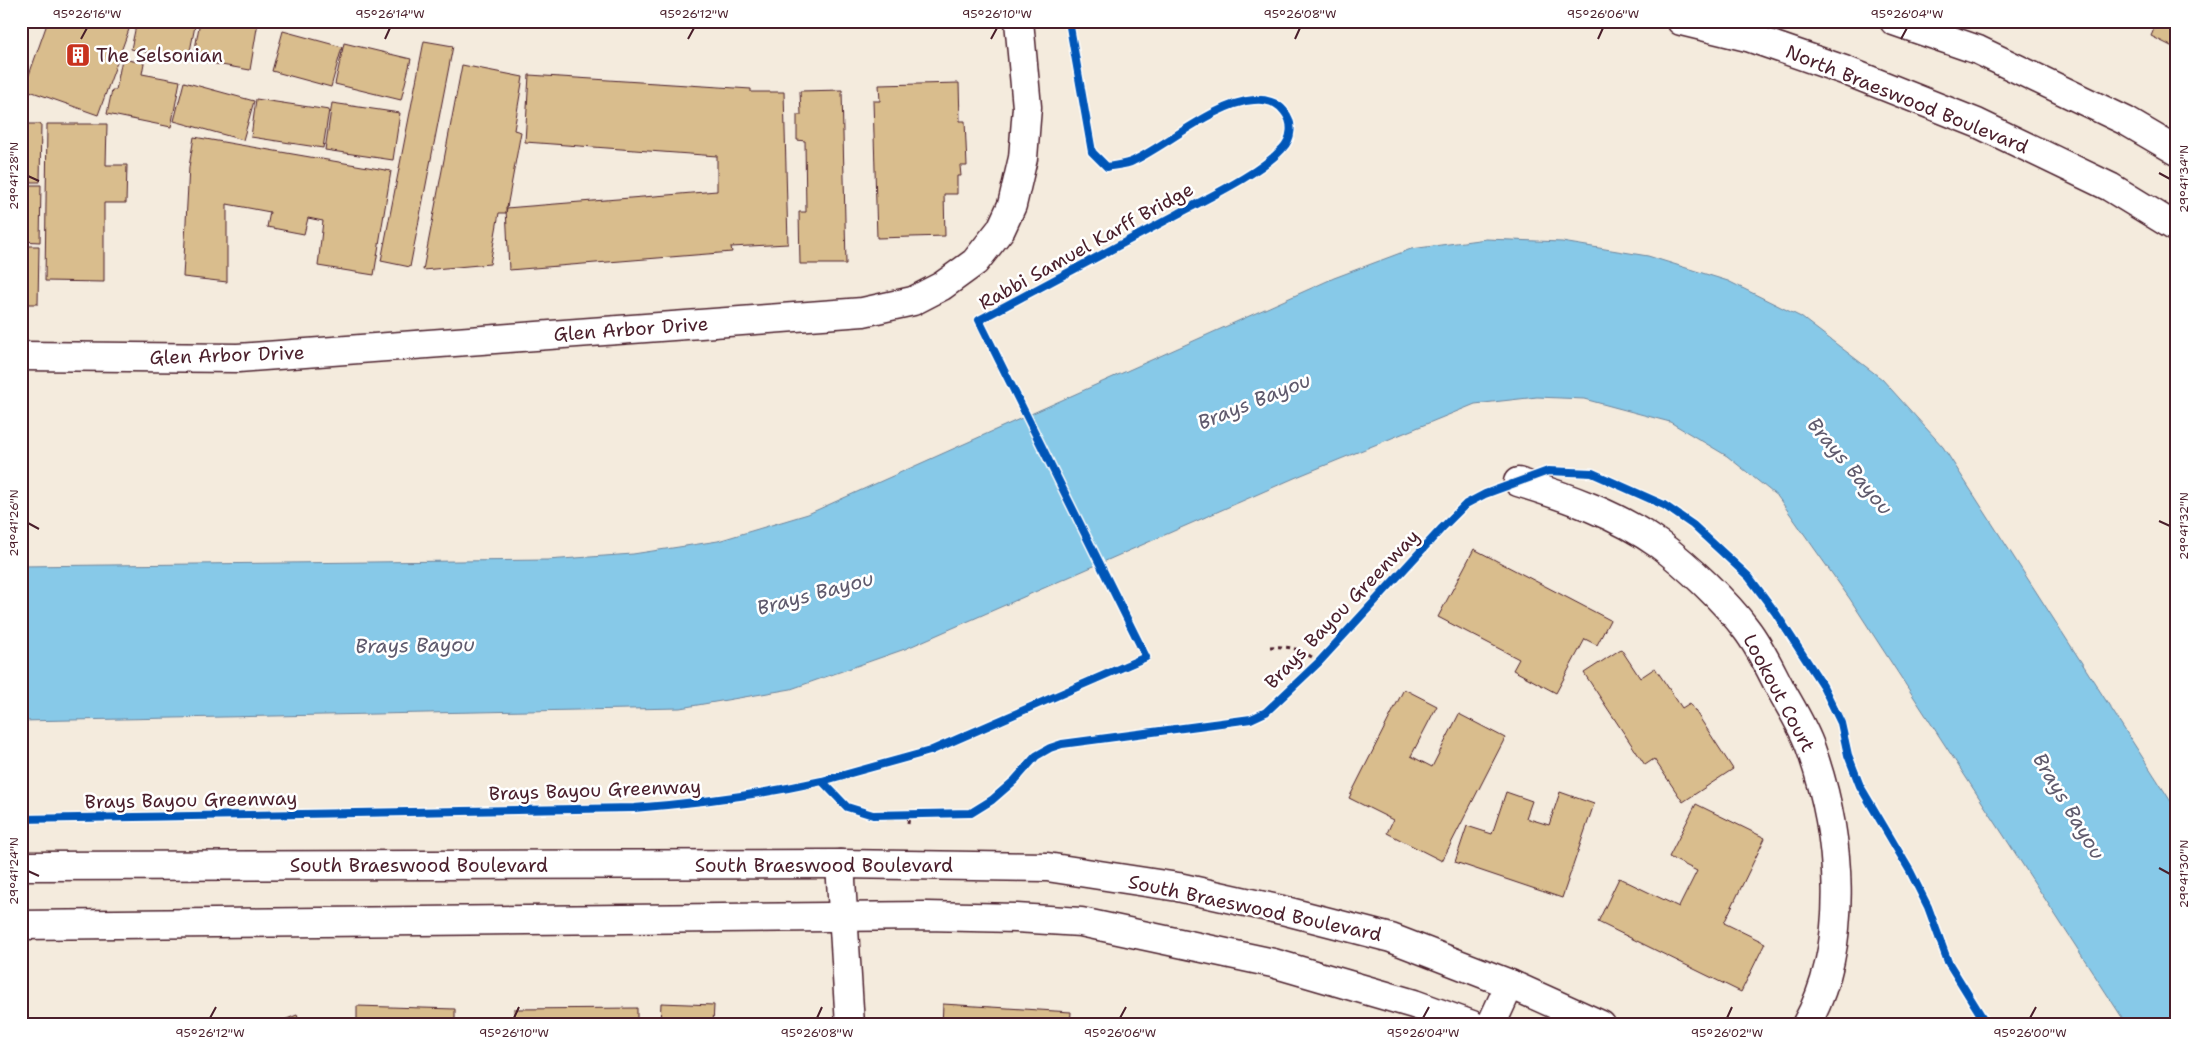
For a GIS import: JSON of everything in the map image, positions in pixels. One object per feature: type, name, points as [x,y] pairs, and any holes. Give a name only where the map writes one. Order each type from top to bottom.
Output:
[{"type":"main road","name":"Glen Arbor Drive","points":[[21,356],[238,358],[863,312],[913,301],[942,286],[975,262],[1001,229],[1012,205],[1023,158],[1026,107],[1019,21]]},
{"type":"main road","name":"North Braeswood Boulevard","points":[[1681,21],[1754,30],[1844,70],[1977,123],[2110,187],[2177,228]]},
{"type":"main road","points":[[1894,21],[1978,50],[2126,121],[2177,152]]},
{"type":"main road","name":"Lookout Court","points":[[1518,482],[1574,500],[1659,545],[1700,579],[1746,629],[1772,673],[1811,748],[1829,815],[1837,867],[1836,913],[1832,948],[1817,1004],[1806,1025]]},
{"type":"main road","points":[[840,864],[850,1025]]},
{"type":"main road","name":"South Braeswood Boulevard","points":[[21,866],[840,864],[1047,866],[1178,887],[1282,910],[1390,938],[1510,984],[1602,1025]]},
{"type":"main road","points":[[21,926],[844,918],[1016,918],[1081,922],[1273,963],[1414,1004],[1472,1025]]},
{"type":"main road","points":[[1491,1025],[1510,984]]},
{"type":"path","points":[[1270,648],[1288,646],[1304,651],[1319,662]]},
{"type":"path","points":[[900,815],[918,815]]},
{"type":"path","points":[[908,824],[909,815]]},
{"type":"water","name":"Brays Bayou","points":[[1486,239],[1562,242],[1648,256],[1728,281],[1801,317],[1882,379],[1943,447],[2177,811],[2177,1025],[2127,1025],[1850,599],[1778,497],[1727,456],[1670,422],[1584,399],[1537,397],[1475,404],[1299,476],[905,649],[791,689],[680,708],[21,721],[21,566],[547,560],[633,554],[718,541],[808,514],[1334,278],[1411,249]]},
{"type":"building","name":"The Selsonian","points":[[48,21],[132,21],[98,115],[24,89]]},
{"type":"building","points":[[137,21],[196,21],[188,61],[131,49]]},
{"type":"building","points":[[200,21],[258,22],[250,70],[193,60]]},
{"type":"building","points":[[2155,21],[2177,21],[2177,49],[2151,36],[2157,22]]},
{"type":"building","points":[[283,31],[342,47],[331,87],[272,71]]},
{"type":"building","points":[[424,41],[453,46],[410,267],[381,261]]},
{"type":"building","points":[[344,43],[411,59],[401,100],[335,84]]},
{"type":"building","points":[[122,59],[144,63],[142,74],[180,81],[171,127],[107,114],[112,90],[116,90]]},
{"type":"building","points":[[462,65],[523,77],[514,130],[521,132],[506,213],[499,213],[490,264],[423,270]]},
{"type":"building","points":[[529,75],[751,89],[751,92],[784,92],[788,244],[731,247],[732,252],[509,270],[506,208],[717,191],[717,156],[525,142]]},
{"type":"building","points":[[184,82],[254,101],[243,140],[174,121]]},
{"type":"building","points":[[959,83],[960,121],[965,121],[967,166],[960,166],[961,176],[957,176],[957,194],[944,194],[945,236],[877,238],[873,101],[880,101],[879,85]]},
{"type":"building","points":[[842,90],[846,264],[800,264],[799,212],[806,212],[805,141],[797,140],[797,115],[801,115],[800,91]]},
{"type":"building","points":[[256,99],[329,110],[323,148],[251,137]]},
{"type":"building","points":[[332,103],[400,113],[393,160],[325,150]]},
{"type":"building","points":[[21,124],[41,124],[40,182],[21,182]]},
{"type":"building","points":[[47,124],[107,124],[106,165],[127,165],[126,203],[104,203],[104,282],[45,281]]},
{"type":"building","points":[[194,137],[391,171],[374,275],[318,266],[323,221],[308,218],[304,234],[267,227],[270,212],[227,204],[227,282],[183,277],[189,167]]},
{"type":"building","points":[[21,185],[41,185],[40,242],[21,241]]},
{"type":"building","points":[[21,246],[39,246],[38,304],[21,304]]},
{"type":"building","points":[[1474,549],[1610,620],[1597,645],[1585,639],[1556,693],[1513,670],[1519,659],[1438,617]]},
{"type":"building","points":[[1621,649],[1640,678],[1655,668],[1682,708],[1690,703],[1733,769],[1683,802],[1654,759],[1645,765],[1584,673]]},
{"type":"building","points":[[1404,689],[1437,706],[1411,756],[1432,767],[1459,714],[1505,738],[1442,861],[1387,833],[1393,820],[1349,798]]},
{"type":"building","points":[[1506,792],[1532,801],[1526,818],[1549,825],[1560,792],[1594,804],[1562,898],[1455,862],[1467,826],[1492,834]]},
{"type":"building","points":[[1696,804],[1765,838],[1724,923],[1765,943],[1741,992],[1598,922],[1619,878],[1679,907],[1697,871],[1669,857]]},
{"type":"building","points":[[661,1003],[714,1005],[713,1024],[721,1025],[660,1025]]},
{"type":"building","points":[[943,1004],[1071,1012],[1070,1025],[942,1025]]},
{"type":"building","points":[[357,1006],[455,1009],[455,1025],[357,1025]]},
{"type":"building","points":[[637,1008],[637,1025],[514,1025],[514,1009]]},
{"type":"building","points":[[297,1015],[301,1025],[271,1025]]},
{"type":"building","points":[[1104,1018],[1133,1025],[1102,1025]]},
{"type":"cycle path","name":"Rabbi Samuel Karff Bridge","points":[[822,781],[930,751],[1146,657],[979,320],[1247,176],[1282,149],[1290,136],[1290,126],[1284,111],[1274,103],[1258,100],[1239,103],[1208,116],[1133,161],[1107,167],[1092,152],[1069,21]]},
{"type":"cycle path","name":"Brays Bayou Greenway","points":[[21,819],[634,808],[728,798],[822,781],[847,807],[873,815],[971,813],[992,800],[1015,780],[1036,756],[1050,748],[1062,744],[1251,719],[1266,712],[1319,662],[1466,504],[1485,494],[1548,471],[1592,473],[1664,505],[1693,525],[1749,577],[1775,612],[1823,686],[1841,723],[1848,755],[1860,786],[1910,871],[1928,907],[1948,962],[1987,1025]]},
{"type":"place","name":"The Selsonian","points":[[78,55]]}]
